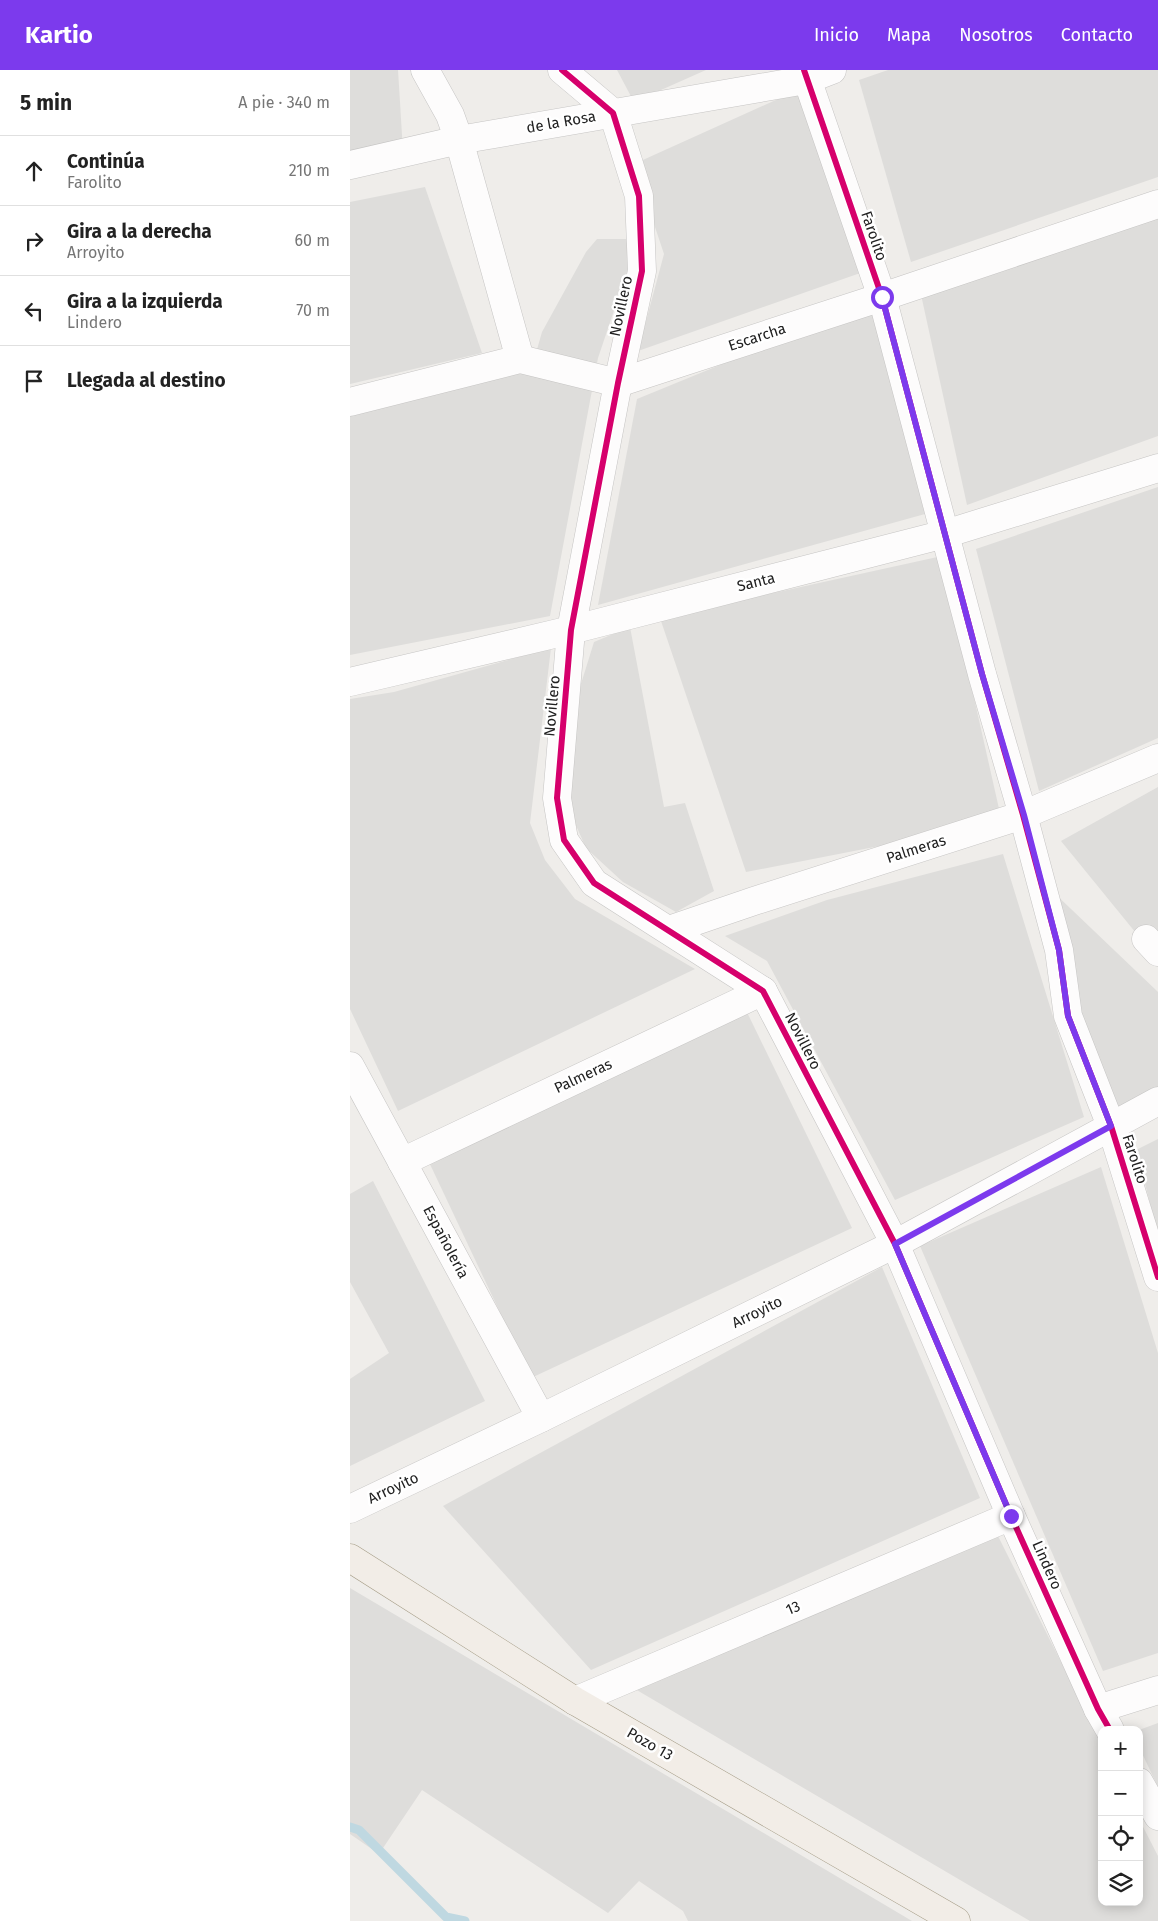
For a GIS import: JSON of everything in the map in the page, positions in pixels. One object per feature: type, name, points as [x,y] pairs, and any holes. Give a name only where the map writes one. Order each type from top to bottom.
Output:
[{"type":"main road","name":"Pozo 13","points":[[350,1558],[575,1701],[956,1921]]},
{"type":"street","points":[[425,70],[450,115],[459,140],[520,358]]},
{"type":"street","points":[[562,70],[613,113]]},
{"type":"street","name":"de la Rosa","points":[[350,165],[459,140],[613,113],[832,70]]},
{"type":"street","name":"Farolito","points":[[805,75],[882,297],[982,674],[1024,815],[1059,950],[1068,1016],[1111,1126],[1158,1277]]},
{"type":"street","name":"Novillero","points":[[613,113],[639,196],[642,271],[618,383],[571,630],[557,798],[564,840],[594,883],[763,991],[895,1244]]},
{"type":"street","name":"Escarcha","points":[[618,383],[1158,204]]},
{"type":"street","points":[[350,402],[520,358],[618,383]]},
{"type":"street","name":"Santa","points":[[350,682],[571,630],[945,534],[1158,468]]},
{"type":"street","name":"Palmeras","points":[[669,930],[1024,815],[1158,758]]},
{"type":"street","name":"Palmeras","points":[[402,1162],[763,991]]},
{"type":"street","name":"Españolería","points":[[350,1066],[540,1418]]},
{"type":"street","name":"Arroyito","points":[[350,1509],[895,1244],[1158,1101]]},
{"type":"street","name":"Lindero","points":[[895,1244],[1011,1516],[1104,1719]]},
{"type":"street","name":"13","points":[[575,1701],[1011,1516]]},
{"type":"street","points":[[1104,1719],[1158,1690]]},
{"type":"street","points":[[1143,1789],[1158,1816]]},
{"type":"shaded area","points":[[350,70],[398,70],[403,151],[350,157]]},
{"type":"shaded area","points":[[617,70],[706,70],[634,102]]},
{"type":"shaded area","points":[[888,70],[1158,70],[1158,177],[911,262],[859,80]]},
{"type":"shaded area","points":[[809,85],[866,271],[638,351],[664,254],[634,164]]},
{"type":"shaded area","points":[[425,187],[482,353],[350,384],[350,202]]},
{"type":"shaded area","points":[[1158,215],[1158,436],[967,505],[920,290]]},
{"type":"shaded area","points":[[597,239],[626,239],[631,260],[598,358],[550,616],[350,655],[350,412],[532,367],[542,332],[586,252]]},
{"type":"shaded area","points":[[876,301],[925,514],[598,605],[637,399]]},
{"type":"shaded area","points":[[1158,487],[1158,738],[1039,791],[976,549]]},
{"type":"shaded area","points":[[942,556],[1002,822],[746,872],[660,618]]},
{"type":"shaded area","points":[[630,627],[664,807],[685,803],[714,891],[676,912],[623,882],[586,848],[563,796],[576,700],[594,642]]},
{"type":"shaded area","points":[[551,648],[530,823],[545,860],[575,899],[695,969],[398,1111],[350,1009],[350,699],[394,692]]},
{"type":"shaded area","points":[[1158,787],[1158,957],[1149,949],[1061,841]]},
{"type":"shaded area","points":[[1003,854],[1084,1117],[895,1200],[767,961],[725,936],[827,900]]},
{"type":"shaded area","points":[[1049,888],[1158,992],[1158,1089],[1105,1116]]},
{"type":"shaded area","points":[[743,1004],[852,1228],[531,1378],[428,1160]]},
{"type":"shaded area","points":[[1158,1139],[1158,1233],[1136,1150]]},
{"type":"shaded area","points":[[1101,1167],[1158,1353],[1158,1653],[1103,1671],[920,1246]]},
{"type":"shaded area","points":[[373,1181],[485,1401],[350,1466],[350,1379],[389,1353],[350,1282],[350,1194]]},
{"type":"shaded area","points":[[882,1267],[980,1498],[591,1670],[443,1506]]},
{"type":"shaded area","points":[[997,1534],[1098,1736],[1098,1906],[1143,1906],[1143,1827],[1158,1856],[1158,1921],[1030,1921],[635,1689]]},
{"type":"shaded area","points":[[350,1588],[912,1921],[688,1921],[683,1911],[639,1881],[608,1913],[422,1790],[379,1854],[350,1834]]},
{"type":"shaded area","points":[[1158,1723],[1158,1787],[1143,1755],[1143,1729]]},
{"type":"waterway","points":[[350,1827],[359,1830],[446,1917],[465,1921]]},
{"type":"cycle path","points":[[562,70],[613,113],[639,196],[642,271],[618,383],[571,630],[557,798],[564,840],[594,883],[763,991],[895,1244],[1011,1516],[1098,1709],[1108,1726]]},
{"type":"cycle path","points":[[804,70],[882,297],[982,674],[1023,815],[1059,950],[1068,1016],[1111,1126],[1158,1277]]},
{"type":"route","points":[[882,297],[982,674],[1024,815],[1059,950],[1068,1016],[1111,1126],[895,1244],[1011,1516]]}]
